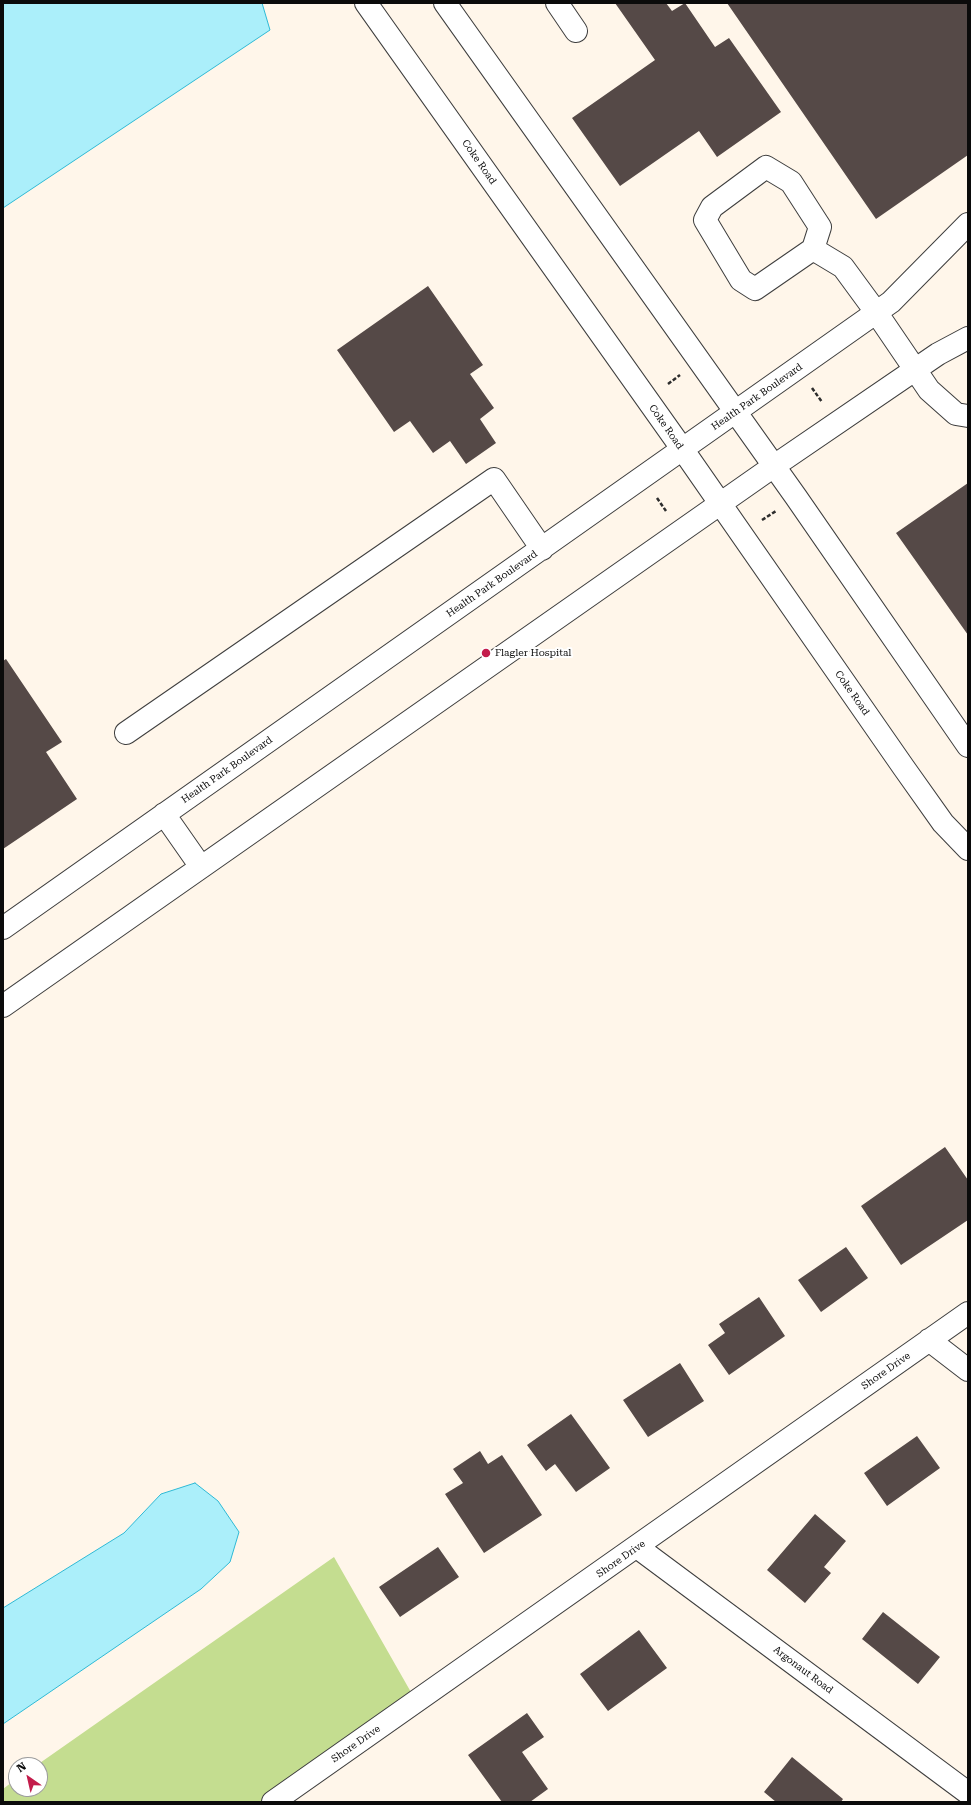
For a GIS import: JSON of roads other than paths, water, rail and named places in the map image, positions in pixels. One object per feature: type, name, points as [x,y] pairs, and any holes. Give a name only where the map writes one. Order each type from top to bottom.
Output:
[{"type":"street","points":[[445,3],[735,413],[965,733]]},
{"type":"street","points":[[557,3],[576,31]]},
{"type":"street","name":"Coke Road","points":[[370,4],[904,768],[943,822],[968,849]]},
{"type":"street","points":[[766,167],[791,182],[820,227],[813,248],[755,289],[741,280],[705,220],[712,207],[766,167]]},
{"type":"street","name":"Health Park Boulevard","points":[[3,928],[891,302],[968,224]]},
{"type":"street","points":[[813,248],[843,267],[935,397],[956,414],[968,416]]},
{"type":"street","points":[[3,1006],[774,466],[938,354],[968,338]]},
{"type":"street","points":[[126,733],[494,479],[542,549]]},
{"type":"street","points":[[164,814],[201,867]]},
{"type":"street","name":"Shore Drive","points":[[274,1802],[637,1548],[968,1313]]},
{"type":"street","points":[[929,1340],[968,1370]]},
{"type":"street","name":"Argonaut Road","points":[[637,1548],[968,1793]]},
{"type":"water","points":[[3,3],[262,3],[270,30],[3,208]]},
{"type":"water","points":[[195,1483],[218,1501],[239,1532],[230,1562],[201,1589],[3,1724],[3,1608],[124,1533],[161,1494]]},
{"type":"place","name":"Flagler Hospital","points":[[486,653]]}]
